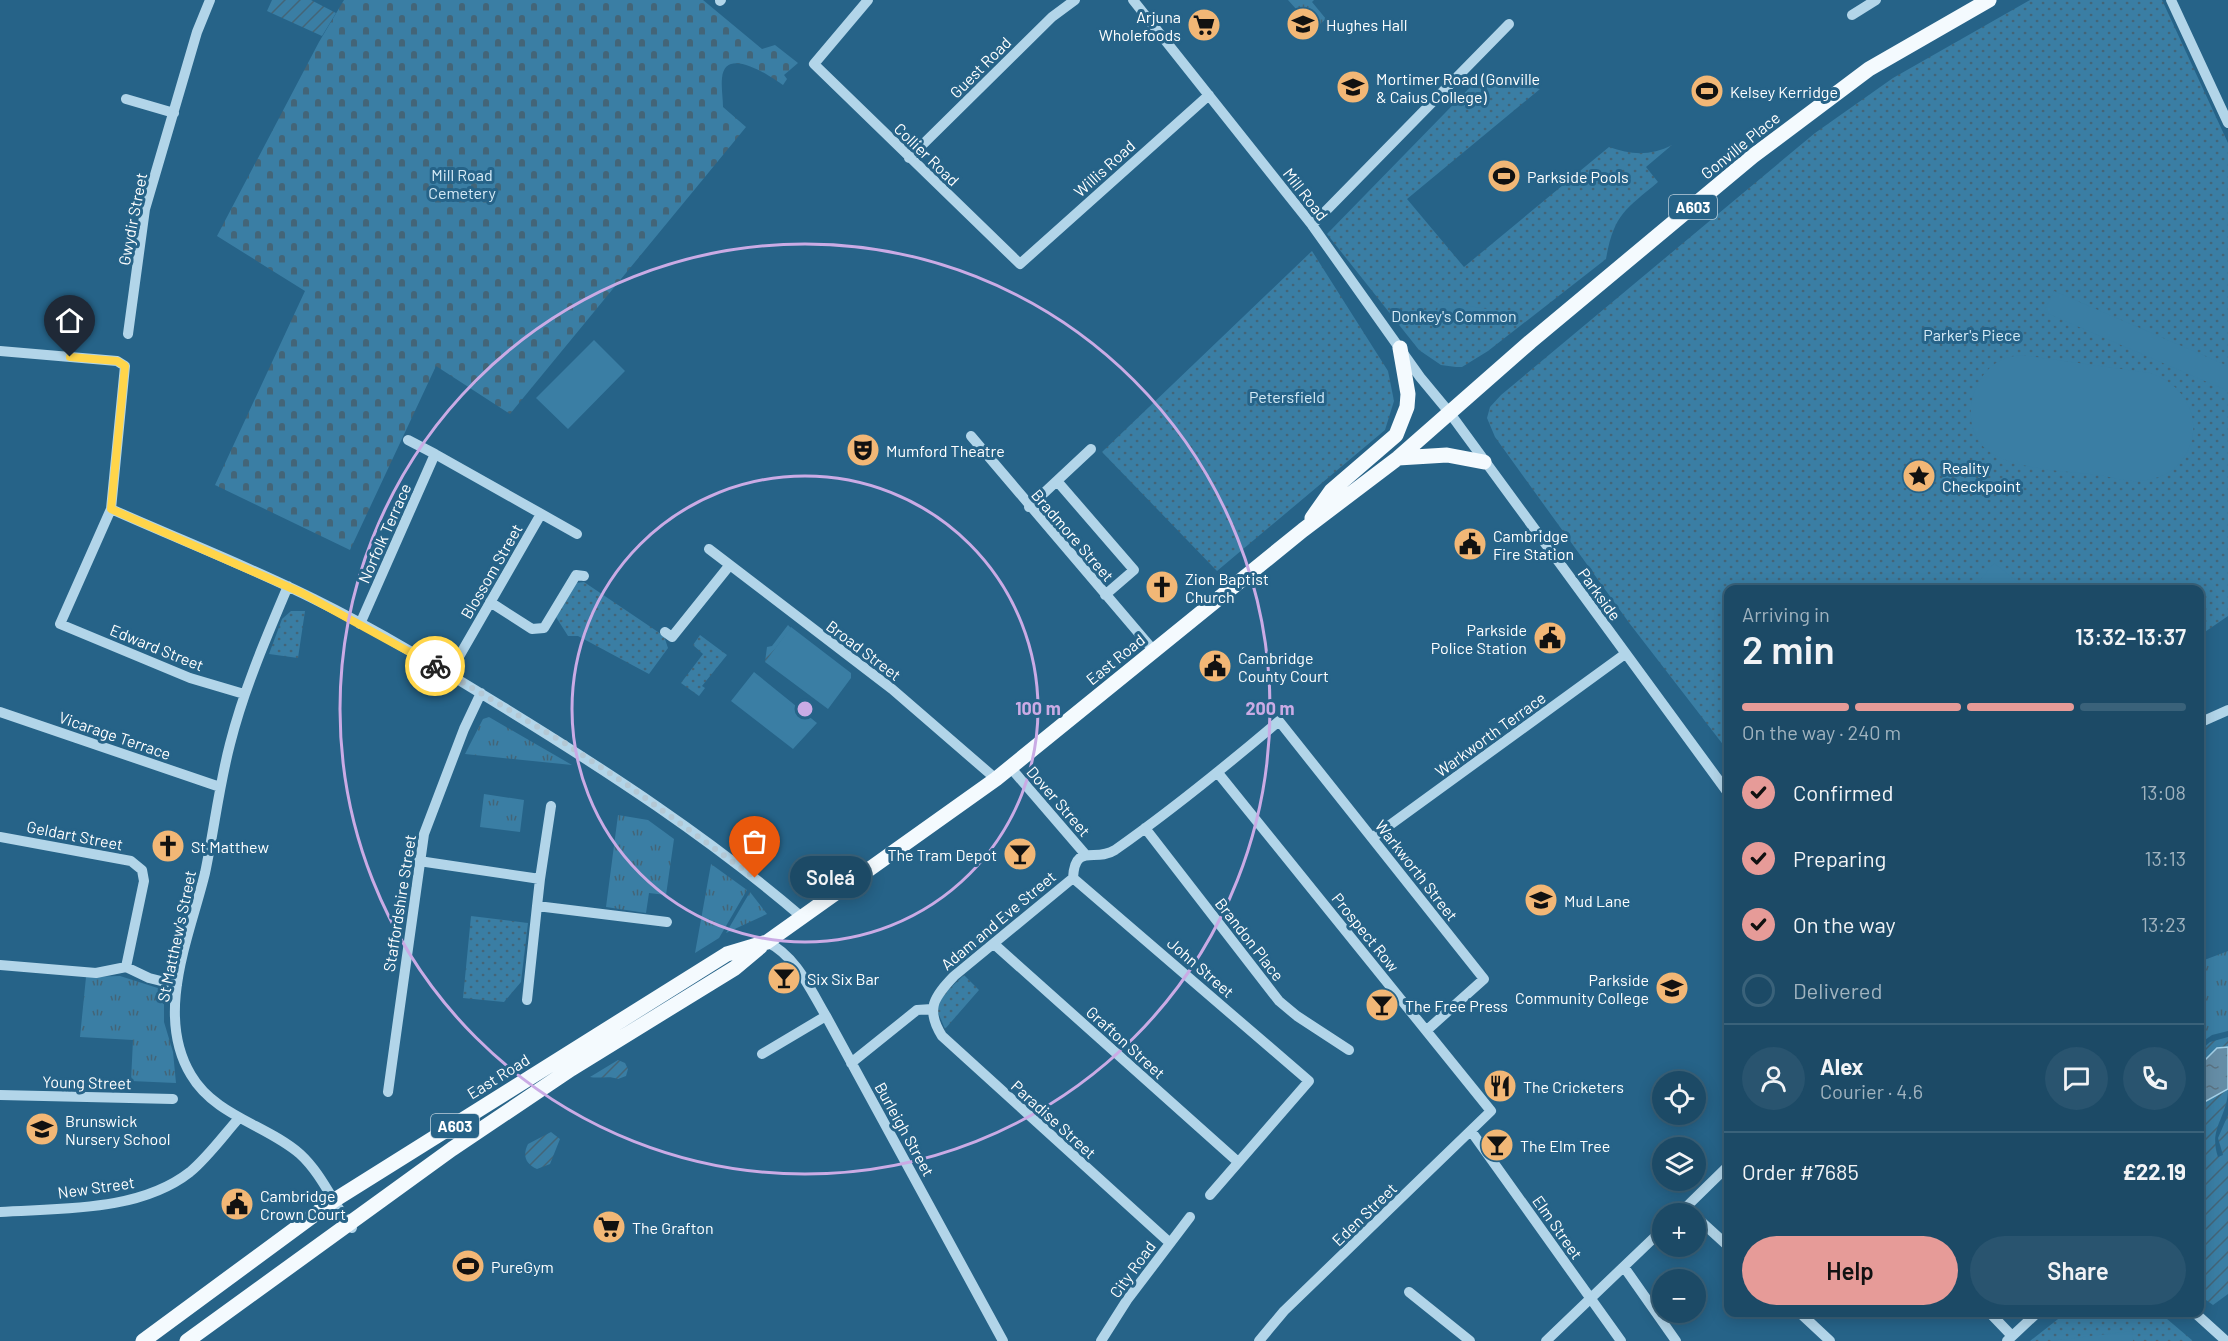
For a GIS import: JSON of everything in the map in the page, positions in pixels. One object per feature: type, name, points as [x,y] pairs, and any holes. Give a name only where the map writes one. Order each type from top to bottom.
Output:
[{"type":"main road","name":"Gonville Place","points":[[1449,412],[1753,156],[1819,105],[1869,69],[1989,0]]},
{"type":"main road","points":[[1303,530],[1331,491],[1396,435],[1407,407],[1408,394],[1400,348]]},
{"type":"main road","name":"East Road","points":[[187,1341],[542,1088],[735,968],[766,942],[803,918],[996,779],[1303,530],[1398,458],[1449,412]]},
{"type":"main road","points":[[1398,458],[1447,455],[1484,462]]},
{"type":"main road","name":"East Road","points":[[144,1341],[333,1201],[727,954],[766,942]]},
{"type":"street","name":"Gwydir Street","points":[[128,334],[146,209],[197,32],[210,0]]},
{"type":"street","name":"Collier Road","points":[[868,0],[814,64],[1020,264]]},
{"type":"street","name":"Guest Road","points":[[909,158],[1052,17],[1075,0]]},
{"type":"street","name":"Mill Road","points":[[1132,0],[1312,225],[1449,412]]},
{"type":"street","points":[[1852,15],[1876,0]]},
{"type":"street","points":[[2171,0],[2228,123]]},
{"type":"street","points":[[1312,225],[1509,24]]},
{"type":"street","name":"Willis Road","points":[[1020,264],[1209,95]]},
{"type":"street","points":[[126,99],[174,113]]},
{"type":"street","points":[[0,351],[123,363],[125,370],[111,509],[288,586],[449,674],[563,742],[626,784],[770,889],[803,918]]},
{"type":"street","name":"Parkside","points":[[1449,412],[1724,788]]},
{"type":"street","name":"Bradmore Street","points":[[970,436],[1154,651]]},
{"type":"street","points":[[408,440],[577,534]]},
{"type":"street","points":[[1029,507],[1091,449]]},
{"type":"street","name":"Norfolk Terrace","points":[[360,624],[435,454]]},
{"type":"street","points":[[1057,481],[1134,570],[1105,595]]},
{"type":"street","name":"Edward Street","points":[[111,509],[60,624],[190,678],[244,694]]},
{"type":"street","name":"Blossom Street","points":[[449,674],[541,514]]},
{"type":"street","name":"Broad Street","points":[[710,549],[729,566],[891,689],[996,779]]},
{"type":"street","points":[[665,632],[672,637],[729,566]]},
{"type":"street","points":[[490,602],[532,629],[544,628],[576,575],[584,576]]},
{"type":"street","name":"St Matthew's Street","points":[[288,586],[244,694],[220,787],[205,870],[177,985],[174,1007],[176,1029],[182,1056],[191,1076],[203,1090],[239,1118],[281,1140],[301,1155],[314,1170],[350,1225]]},
{"type":"street","name":"Warkworth Terrace","points":[[1372,838],[1625,654]]},
{"type":"street","name":"Staffordshire Street","points":[[388,1092],[419,861],[428,824],[481,693]]},
{"type":"street","points":[[2204,721],[2228,710]]},
{"type":"street","name":"Vicarage Terrace","points":[[0,712],[220,787]]},
{"type":"street","name":"Warkworth Street","points":[[1218,773],[1279,721],[1484,979],[1427,1030]]},
{"type":"street","name":"Dover Street","points":[[1010,768],[1085,854]]},
{"type":"street","points":[[1085,854],[1096,856],[1109,854],[1218,773]]},
{"type":"street","name":"Prospect Row","points":[[1218,773],[1491,1111]]},
{"type":"street","points":[[527,999],[540,879],[551,806]]},
{"type":"street","name":"Brandon Place","points":[[1145,828],[1279,1000],[1297,1016],[1349,1050]]},
{"type":"street","name":"Geldart Street","points":[[0,837],[131,861],[141,870],[144,881],[126,967]]},
{"type":"street","name":"Adam and Eve Street","points":[[932,1009],[938,993],[952,978],[1073,878],[1074,865],[1085,854]]},
{"type":"street","points":[[419,861],[540,879]]},
{"type":"street","name":"John Street","points":[[1073,878],[1309,1081],[1238,1162]]},
{"type":"street","points":[[537,906],[667,922]]},
{"type":"street","name":"Burleigh Street","points":[[766,942],[783,951],[800,972],[1003,1341]]},
{"type":"street","name":"Grafton Street","points":[[994,944],[1238,1162]]},
{"type":"street","points":[[0,965],[96,973],[126,967],[149,978],[177,985]]},
{"type":"street","points":[[851,1063],[917,1010],[932,1009]]},
{"type":"street","name":"Paradise Street","points":[[932,1009],[934,1024],[942,1036],[1170,1243]]},
{"type":"street","points":[[762,1054],[826,1016]]},
{"type":"street","name":"Young Street","points":[[0,1095],[173,1099]]},
{"type":"street","name":"Eden Street","points":[[1259,1341],[1284,1311],[1491,1111]]},
{"type":"street","name":"New Street","points":[[0,1212],[109,1203],[144,1195],[169,1186],[205,1158],[239,1118]]},
{"type":"street","name":"Elm Street","points":[[1471,1131],[1621,1341]]},
{"type":"street","points":[[1210,1195],[1238,1162]]},
{"type":"street","points":[[1696,1203],[1724,1171]]},
{"type":"street","name":"City Road","points":[[1101,1341],[1190,1217]]},
{"type":"street","points":[[1706,1227],[1724,1243]]},
{"type":"street","points":[[1546,1341],[1589,1297],[1652,1240]]},
{"type":"street","points":[[1624,1267],[1676,1341]]},
{"type":"street","points":[[1409,1292],[1470,1341]]},
{"type":"street","points":[[1804,1317],[1830,1341]]},
{"type":"street","points":[[1993,1317],[2010,1338],[2033,1317]]},
{"type":"street","points":[[2200,1317],[2226,1341]]},
{"type":"green space","points":[[272,0],[311,0],[336,13],[322,36],[267,11]]},
{"type":"green space","name":"Mill Road Cemetery","points":[[344,0],[703,0],[762,49],[775,45],[798,63],[784,75],[787,79],[783,85],[759,70],[739,63],[725,68],[722,78],[723,107],[746,127],[510,414],[436,366],[350,550],[215,485],[305,291],[217,236],[319,42]]},
{"type":"green space","points":[[1288,0],[1314,0],[1312,2],[1326,19],[1314,29]]},
{"type":"green space","name":"Parker's Piece","points":[[2030,0],[2162,0],[2228,143],[2228,616],[2204,633],[2204,585],[1724,585],[1724,746],[1630,624],[1495,437],[1487,418],[1490,407],[1501,395],[1815,133],[1893,78]]},
{"type":"green space","name":"Donkey's Common","points":[[1483,74],[1540,89],[1407,199],[1464,267],[1609,147],[1625,152],[1649,153],[1672,145],[1646,167],[1658,182],[1629,207],[1617,222],[1606,259],[1488,351],[1462,367],[1456,367],[1441,365],[1419,350],[1327,234]]},
{"type":"green space","name":"Petersfield","points":[[1312,251],[1388,371],[1394,401],[1385,430],[1217,571],[1102,452]]},
{"type":"green space","points":[[2054,291],[2228,366],[2228,391],[2044,312]]},
{"type":"green space","points":[[1439,301],[1487,309],[1484,326],[1436,317]]},
{"type":"green space","points":[[594,340],[625,371],[568,429],[536,398]]},
{"type":"green space","points":[[2012,356],[2028,356],[2150,373],[2164,379],[2185,399],[2191,412],[2192,439],[2187,453],[2170,472],[2155,478],[2136,481],[2032,467],[2005,460],[1993,454],[1981,444],[1974,431],[1971,417],[1972,401],[1977,387],[1985,373],[1996,363]]},
{"type":"green space","points":[[1994,563],[2022,585],[1976,585]]},
{"type":"green space","points":[[584,582],[664,636],[668,648],[649,674],[578,636],[568,636],[556,617],[575,583]]},
{"type":"green space","points":[[291,611],[305,611],[298,658],[269,654],[282,619]]},
{"type":"green space","points":[[788,625],[791,628],[765,662],[767,647],[772,646]]},
{"type":"green space","points":[[791,627],[851,673],[851,678],[828,709],[765,662]]},
{"type":"green space","points":[[700,635],[727,655],[702,686],[705,688],[699,696],[681,683],[703,654],[693,645]]},
{"type":"green space","points":[[754,672],[817,723],[793,749],[731,701]]},
{"type":"green space","points":[[489,717],[572,765],[465,754],[483,719]]},
{"type":"green space","points":[[484,794],[524,800],[520,832],[480,827]]},
{"type":"green space","points":[[618,815],[648,820],[674,839],[666,895],[649,893],[646,913],[606,907]]},
{"type":"green space","points":[[711,864],[747,890],[719,938],[695,953]]},
{"type":"green space","points":[[750,892],[767,914],[726,933]]},
{"type":"green space","points":[[471,916],[528,923],[521,982],[504,1002],[463,998]]},
{"type":"green space","points":[[2228,951],[2228,1031],[2212,1035],[2204,1041],[2204,960]]},
{"type":"green space","points":[[964,975],[979,990],[945,1029],[937,1010],[943,995]]},
{"type":"green space","points":[[120,976],[164,990],[164,1022],[173,1052],[176,1083],[131,1081],[133,1040],[80,1037],[86,977]]},
{"type":"green space","points":[[2228,1037],[2228,1047],[2217,1048],[2204,1061],[2204,1047],[2210,1042]]},
{"type":"green space","points":[[618,1060],[625,1063],[628,1069],[626,1076],[618,1079],[590,1077]]},
{"type":"green space","points":[[2228,1089],[2215,1138],[2218,1157],[2223,1155],[2218,1138],[2228,1115],[2228,1294],[2213,1305],[2204,1299],[2204,1102]]},
{"type":"green space","points":[[551,1132],[560,1139],[550,1164],[537,1169],[526,1159],[526,1148],[528,1144]]},
{"type":"green space","points":[[2061,1317],[2165,1317],[2193,1341],[2030,1341]]},
{"type":"green space","points":[[2132,1331],[2133,1341],[2050,1341]]},
{"type":"water","points":[[2228,1047],[2228,1089],[2204,1102],[2204,1061],[2217,1048]]},
{"type":"way so far","points":[[435,666],[563,742],[626,784],[755,878]]},
{"type":"place","name":"Hughes Hall","points":[[1303,24]]},
{"type":"place","name":"Arjuna Wholefoods","points":[[1204,25]]},
{"type":"place","name":"Mortimer Road (Gonville & Caius College)","points":[[1353,87]]},
{"type":"place","name":"Kelsey Kerridge","points":[[1707,91]]},
{"type":"place","name":"Parkside Pools","points":[[1504,176]]},
{"type":"place","name":"Mumford Theatre","points":[[863,450]]},
{"type":"place","name":"Reality Checkpoint","points":[[1919,476]]},
{"type":"place","name":"Cambridge Fire Station","points":[[1470,544]]},
{"type":"place","name":"Zion Baptist Church","points":[[1162,587]]},
{"type":"place","name":"Parkside Police Station","points":[[1550,638]]},
{"type":"place","name":"Cambridge County Court","points":[[1215,666]]},
{"type":"place","name":"St Matthew","points":[[168,846]]},
{"type":"place","name":"The Tram Depot","points":[[1020,854]]},
{"type":"place","name":"Soleá","points":[[755,878]]},
{"type":"place","name":"Mud Lane","points":[[1541,900]]},
{"type":"place","name":"Six Six Bar","points":[[784,978]]},
{"type":"place","name":"Parkside Community College","points":[[1672,988]]},
{"type":"place","name":"The Free Press","points":[[1382,1005]]},
{"type":"place","name":"The Cricketers","points":[[1500,1086]]},
{"type":"place","name":"Brunswick Nursery School","points":[[42,1129]]},
{"type":"place","name":"The Elm Tree","points":[[1497,1145]]},
{"type":"place","name":"Cambridge Crown Court","points":[[237,1204]]},
{"type":"place","name":"The Grafton","points":[[609,1227]]},
{"type":"place","name":"PureGym","points":[[468,1266]]},
{"type":"route","points":[[70,357],[117,361],[125,366],[111,509],[288,586],[435,666]]}]
